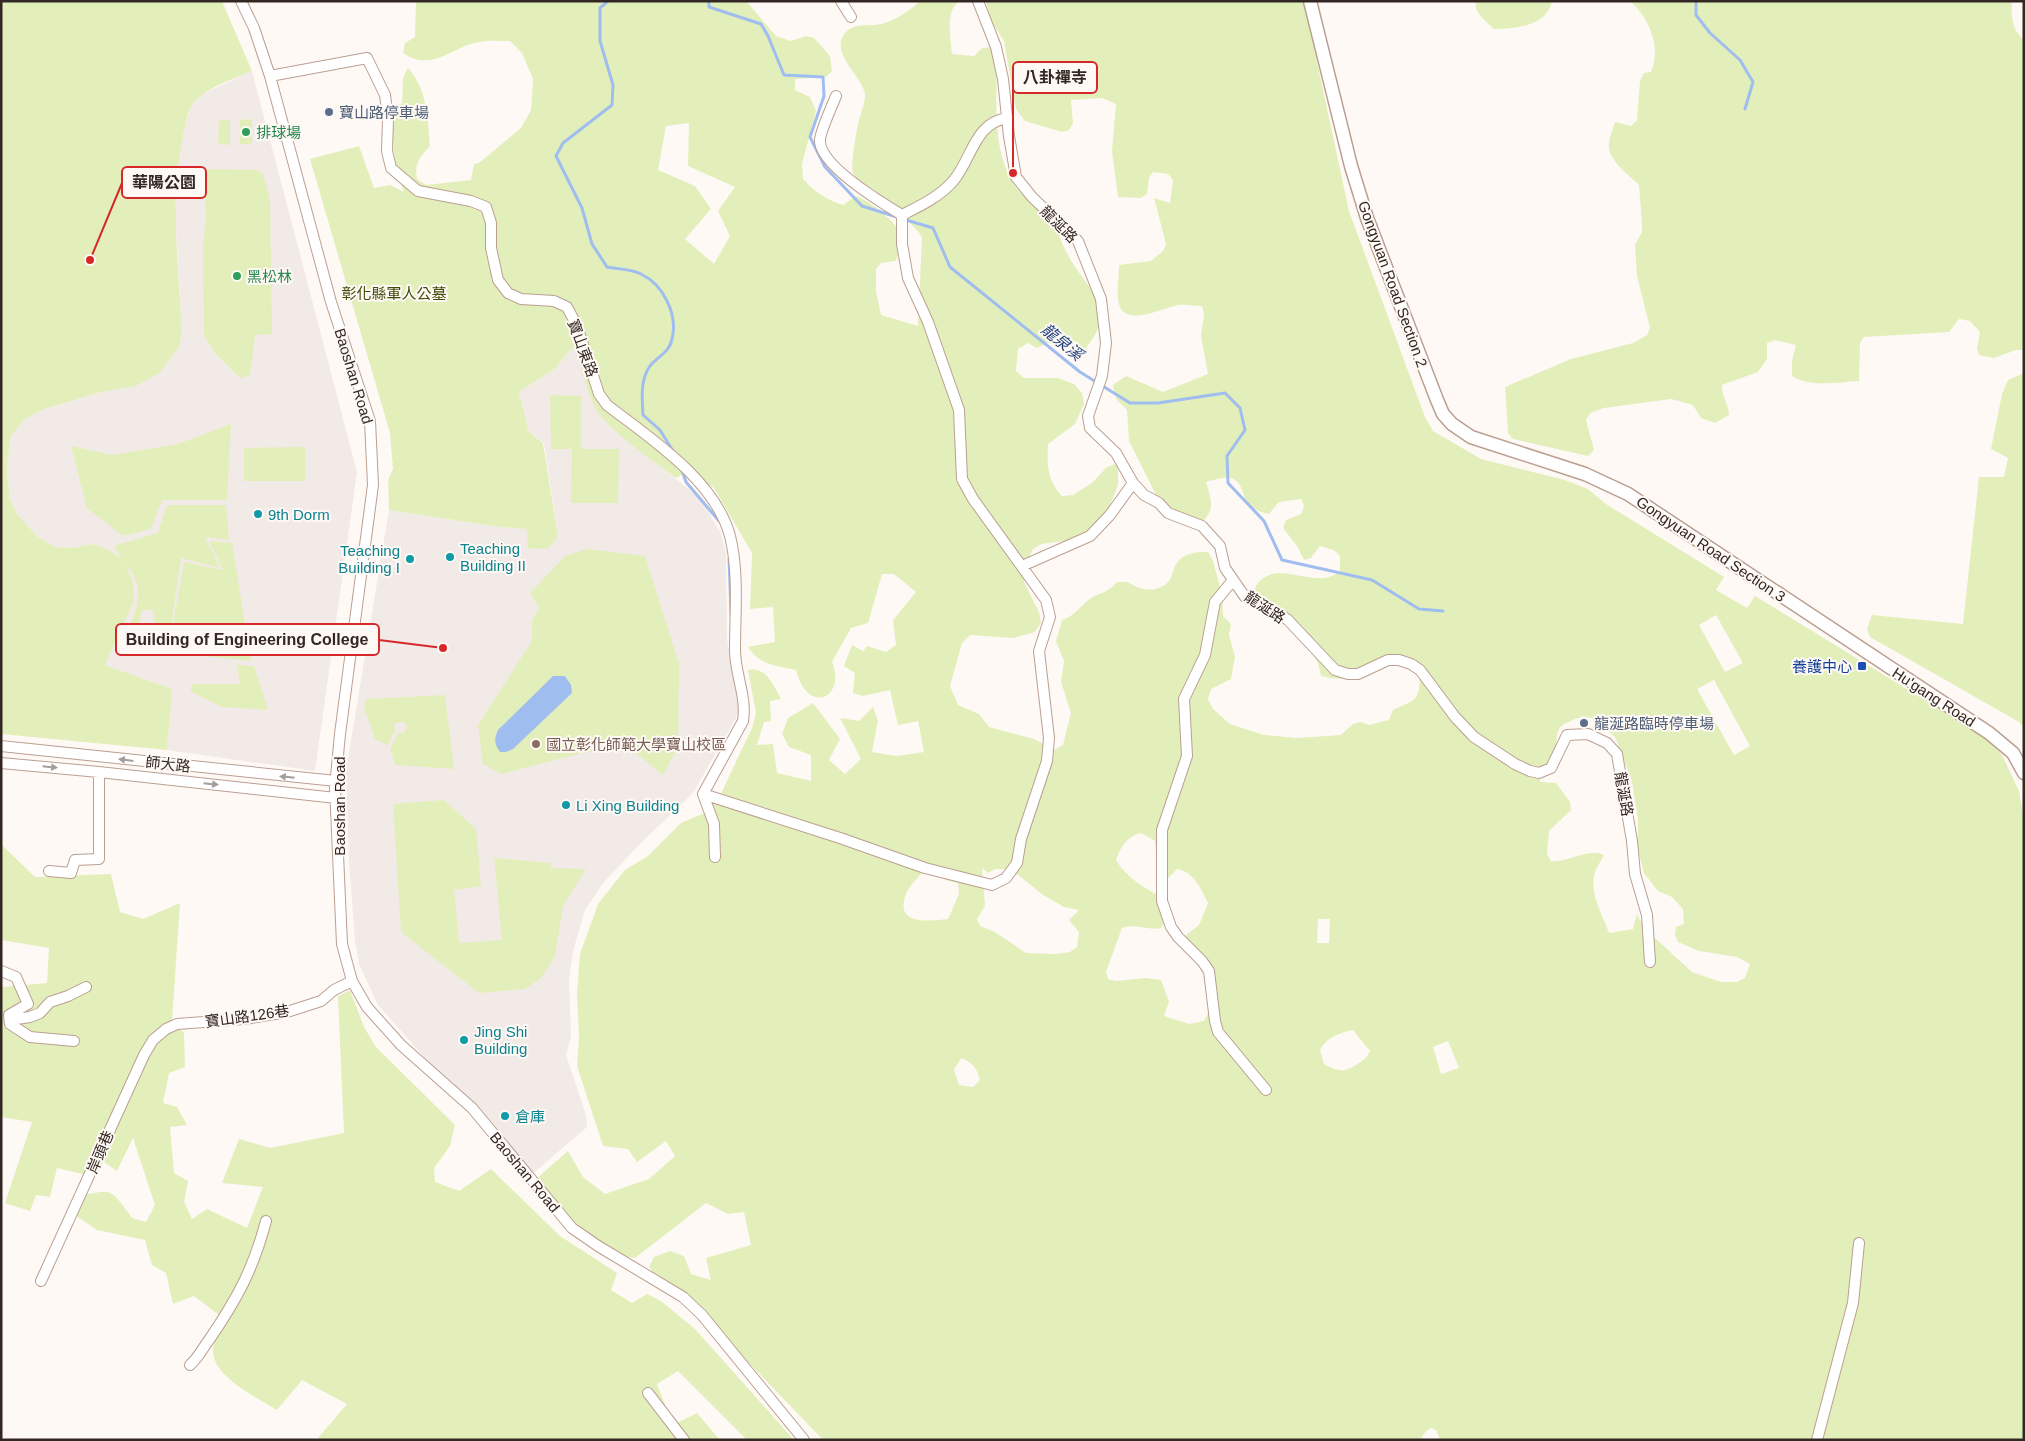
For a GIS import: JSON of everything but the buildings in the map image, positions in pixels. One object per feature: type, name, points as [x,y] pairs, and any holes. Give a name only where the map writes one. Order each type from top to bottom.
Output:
[{"type":"main road","name":"Gongyuan Road Section 2","points":[[1310,1],[1351,166],[1367,218],[1443,414],[1452,424],[1471,437],[1584,474]]},
{"type":"main road","name":"Gongyuan Road Section 3","points":[[1584,474],[1628,494],[1834,631]]},
{"type":"main road","name":"Hu'gang Road","points":[[1834,631],[1988,733],[2013,753],[2024,772]]},
{"type":"street","name":"Baoshan Road","points":[[242,1],[254,28],[270,76],[331,302],[370,421],[373,485],[340,734],[336,781],[342,944],[352,981],[367,1007],[396,1039],[472,1108],[572,1228],[598,1246],[683,1297],[702,1315],[804,1440]]},
{"type":"street","points":[[841,1],[851,17]]},
{"type":"street","name":"龍涎路","points":[[978,1],[996,47],[1003,79],[1009,136],[1016,177],[1032,197],[1078,241],[1101,299],[1106,343],[1102,376],[1088,416],[1090,428],[1116,453],[1133,483],[1144,495],[1159,503],[1168,513],[1202,526],[1220,546],[1225,568],[1245,597],[1273,610],[1288,620],[1335,670],[1348,674],[1358,674],[1388,660],[1399,660],[1411,664],[1420,670],[1474,737],[1522,767],[1539,773],[1551,768],[1567,735],[1588,734],[1607,744],[1616,754],[1620,767],[1632,841],[1635,874],[1648,915],[1650,962]]},
{"type":"street","name":"寶山東路","points":[[270,76],[367,58],[385,95],[388,119],[387,151],[391,168],[418,190],[470,201],[486,207],[491,223],[491,248],[498,280],[508,293],[521,299],[554,302],[567,307],[577,326],[599,394],[607,405],[673,456],[703,488],[721,512],[730,536],[734,568],[735,655],[745,710],[743,721],[703,794]]},
{"type":"street","points":[[836,96],[819,140],[822,150],[844,175],[875,199],[902,215]]},
{"type":"street","points":[[902,215],[928,202],[953,181],[969,157],[977,137],[990,125],[1008,118]]},
{"type":"street","points":[[703,794],[840,838],[925,868],[992,885],[1006,878],[1017,862],[1021,839],[1047,760],[1049,738],[1039,651],[1050,617],[1046,600],[973,499],[962,479],[959,410],[928,322],[908,278],[902,244],[902,215]]},
{"type":"street","points":[[1022,566],[1090,536],[1110,515],[1133,483]]},
{"type":"street","points":[[1233,580],[1215,602],[1205,655],[1184,699],[1187,756],[1165,816],[1162,830],[1162,900],[1178,938],[1202,961],[1208,971],[1218,1032],[1266,1090]]},
{"type":"street","name":"師大路","points":[[1,746],[336,781]]},
{"type":"street","points":[[1,763],[336,798]]},
{"type":"street","points":[[48,871],[70,873],[75,860],[99,859],[99,772]]},
{"type":"street","points":[[703,794],[714,824],[715,857]]},
{"type":"street","points":[[1,971],[16,977],[28,1004],[10,1015],[10,1024],[30,1037],[74,1041]]},
{"type":"street","name":"寶山路126巷","points":[[166,1029],[176,1024],[244,1019],[287,1012],[321,1000],[334,990],[352,981]]},
{"type":"street","points":[[10,1020],[30,1017],[40,1013],[50,1002],[86,987]]},
{"type":"street","name":"岸頭巷","points":[[41,1281],[144,1055],[153,1040],[166,1029]]},
{"type":"street","points":[[190,1365],[201,1355],[242,1289],[258,1250],[266,1221]]},
{"type":"street","points":[[1817,1440],[1853,1304],[1859,1243]]},
{"type":"street","points":[[648,1393],[684,1440]]},
{"type":"shaded area","points":[[252,71],[357,472],[315,771],[167,750],[171,689],[105,665],[134,601],[93,544],[72,548],[55,547],[38,537],[17,514],[10,499],[7,468],[11,436],[25,419],[44,409],[101,392],[179,347],[182,333],[175,212],[178,160],[186,122],[192,105],[202,94]]},
{"type":"shaded area","name":"國立彰化師範大學寶山校區","points":[[572,347],[581,362],[588,387],[605,422],[701,499],[721,534],[726,553],[727,639],[739,707],[737,716],[693,793],[603,883],[585,910],[573,951],[569,980],[571,1037],[566,1055],[586,1115],[587,1127],[530,1176],[378,1005],[359,964],[355,941],[349,861],[346,771],[389,510],[558,535],[544,443],[529,432],[519,392],[556,368]]},
{"type":"green space","points":[[1,1],[222,1],[252,71],[204,93],[193,104],[186,120],[179,161],[176,210],[182,333],[179,347],[159,373],[136,386],[101,392],[44,409],[25,419],[11,436],[7,468],[10,499],[17,514],[38,537],[55,547],[72,548],[93,544],[105,548],[122,559],[114,546],[158,533],[167,505],[226,505],[229,540],[205,537],[220,568],[181,558],[169,641],[157,641],[153,610],[142,610],[135,642],[125,639],[136,610],[138,591],[137,582],[125,564],[133,582],[134,601],[105,665],[172,689],[167,750],[1,734]]},
{"type":"green space","name":"彰化縣軍人公墓","points":[[416,1],[746,1],[776,36],[791,41],[806,36],[814,38],[830,56],[832,71],[826,77],[795,79],[795,90],[810,97],[816,111],[802,164],[803,179],[821,195],[843,205],[856,196],[861,198],[883,213],[896,226],[902,238],[896,261],[881,263],[876,269],[876,292],[881,315],[918,326],[922,237],[912,225],[889,207],[877,192],[861,182],[853,173],[854,146],[865,95],[863,88],[845,59],[841,44],[843,36],[852,28],[890,21],[904,14],[920,1],[961,1],[952,10],[950,17],[952,54],[974,56],[982,48],[993,47],[997,57],[996,102],[998,133],[1000,147],[1009,176],[1012,183],[1052,222],[1069,257],[1093,292],[1102,311],[1100,323],[1094,336],[1083,352],[1078,342],[1057,339],[1037,348],[1028,343],[1018,349],[1016,371],[1024,378],[1058,378],[1074,384],[1082,393],[1084,404],[1075,424],[1048,444],[1049,472],[1053,484],[1062,496],[1073,495],[1092,483],[1107,467],[1118,463],[1118,485],[1110,505],[1110,516],[1104,525],[1074,540],[1041,544],[1032,550],[1024,571],[1024,582],[1039,612],[1041,623],[1035,632],[1013,638],[970,635],[962,643],[950,686],[958,705],[979,714],[989,727],[1034,739],[1054,750],[1063,745],[1071,713],[1061,682],[1064,661],[1056,641],[1062,620],[1073,614],[1091,598],[1109,589],[1117,582],[1128,582],[1148,590],[1163,586],[1169,580],[1176,564],[1182,558],[1199,552],[1208,552],[1213,561],[1222,594],[1223,616],[1231,624],[1229,635],[1235,657],[1231,679],[1211,689],[1208,699],[1213,709],[1230,724],[1264,735],[1297,738],[1341,735],[1353,724],[1361,722],[1369,725],[1389,720],[1393,710],[1414,700],[1418,692],[1420,678],[1406,668],[1394,664],[1377,665],[1348,678],[1337,679],[1321,676],[1317,661],[1305,644],[1252,598],[1257,584],[1267,576],[1287,574],[1320,578],[1330,577],[1340,571],[1340,556],[1334,550],[1320,546],[1311,558],[1304,560],[1297,546],[1283,528],[1286,520],[1301,514],[1304,506],[1301,499],[1279,502],[1269,514],[1247,505],[1241,488],[1235,480],[1230,478],[1216,479],[1206,482],[1211,504],[1209,513],[1201,523],[1167,508],[1157,497],[1129,441],[1127,410],[1116,399],[1113,385],[1126,376],[1163,392],[1208,374],[1201,336],[1204,314],[1202,306],[1181,305],[1145,315],[1128,315],[1119,304],[1118,284],[1119,265],[1151,261],[1163,251],[1166,244],[1154,198],[1170,203],[1173,180],[1168,174],[1153,172],[1149,178],[1147,194],[1141,198],[1118,197],[1112,151],[1116,104],[1102,98],[1071,100],[1073,123],[1069,130],[1062,132],[1025,121],[1016,109],[1004,41],[991,21],[986,1],[1304,1],[1349,211],[1425,417],[1433,431],[1481,459],[1565,480],[1588,489],[1606,504],[1724,577],[1716,590],[1747,608],[1755,596],[1985,737],[2002,755],[2019,791],[2024,821],[2024,1440],[1440,1440],[1436,1430],[1431,1428],[1426,1431],[1420,1440],[823,1440],[705,1317],[659,1280],[649,1267],[654,1257],[670,1251],[684,1256],[691,1274],[711,1280],[706,1258],[751,1245],[744,1212],[728,1214],[706,1203],[635,1258],[619,1256],[576,1227],[535,1180],[568,1151],[583,1177],[605,1194],[649,1179],[675,1156],[666,1141],[637,1162],[628,1149],[603,1146],[577,1066],[579,1036],[577,992],[580,954],[598,904],[625,870],[648,856],[681,823],[707,812],[718,800],[752,728],[756,713],[748,670],[760,671],[764,674],[772,683],[781,699],[770,701],[771,721],[764,722],[757,745],[773,744],[777,773],[811,781],[811,755],[789,747],[782,734],[788,718],[813,703],[840,739],[829,760],[845,774],[861,759],[840,718],[859,721],[873,707],[878,721],[872,752],[896,756],[924,752],[918,721],[898,725],[890,690],[863,696],[853,693],[855,673],[844,666],[852,645],[863,651],[867,646],[886,652],[896,645],[893,620],[916,592],[894,574],[882,574],[868,623],[851,628],[832,662],[835,674],[834,685],[824,697],[809,694],[802,685],[796,670],[775,666],[757,658],[748,647],[775,642],[773,607],[750,609],[752,553],[714,488],[688,472],[676,478],[609,425],[595,408],[572,347],[556,368],[519,392],[529,432],[543,443],[558,536],[548,549],[528,548],[527,529],[499,527],[389,510],[388,480],[393,469],[390,433],[310,159],[359,146],[374,188],[390,185],[404,192],[396,171],[390,111],[391,106],[402,104],[403,78],[408,68],[423,95],[430,146],[417,164],[417,179],[426,185],[471,180],[474,164],[479,163],[521,128],[531,110],[533,79],[522,53],[510,41],[469,44],[442,56],[424,60],[403,53],[405,43],[415,37]],"holes":[[[689,123],[688,166],[735,187],[718,211],[730,236],[714,264],[685,239],[711,209],[695,186],[658,170],[666,126]],[[1716,615],[1743,663],[1725,672],[1699,625]],[[1714,680],[1750,746],[1734,755],[1697,689]],[[1583,716],[1591,718],[1615,737],[1632,781],[1638,819],[1638,850],[1644,873],[1658,891],[1672,897],[1683,909],[1684,924],[1676,927],[1675,935],[1678,942],[1699,951],[1737,957],[1750,964],[1745,978],[1737,982],[1721,982],[1692,972],[1644,928],[1637,914],[1633,929],[1609,933],[1595,897],[1593,883],[1594,876],[1604,855],[1591,853],[1564,860],[1551,861],[1547,854],[1549,831],[1571,810],[1570,802],[1556,783],[1540,782],[1541,771],[1556,755],[1559,729]],[[1141,833],[1155,841],[1158,879],[1166,880],[1177,869],[1183,871],[1196,882],[1208,903],[1199,925],[1181,939],[1211,985],[1215,1000],[1204,1021],[1189,1024],[1164,1016],[1169,1002],[1161,980],[1146,978],[1116,981],[1108,979],[1106,972],[1122,928],[1132,926],[1151,929],[1161,928],[1165,921],[1163,898],[1131,877],[1116,860],[1122,847],[1128,840]],[[982,868],[988,873],[995,869],[1012,870],[1043,895],[1064,907],[1079,910],[1069,920],[1079,932],[1077,947],[1070,952],[1056,954],[1026,953],[995,932],[980,926],[977,919],[985,906]],[[944,870],[945,880],[958,883],[959,894],[948,919],[923,920],[909,916],[905,912],[904,904],[906,894],[923,871]],[[1318,919],[1330,919],[1329,943],[1317,943]],[[1353,1030],[1370,1051],[1363,1060],[1346,1070],[1334,1069],[1324,1064],[1320,1050],[1326,1042],[1338,1034]],[[1448,1041],[1459,1068],[1441,1074],[1433,1047]],[[961,1058],[974,1066],[980,1080],[973,1087],[959,1085],[954,1070]]]},
{"type":"green space","points":[[1476,1],[1552,2],[1549,10],[1537,21],[1520,27],[1494,29],[1478,13]]},
{"type":"green space","points":[[1630,1],[2012,1],[2013,22],[2017,32],[2024,40],[2024,350],[2016,350],[1994,358],[1979,355],[1977,348],[1980,332],[1970,321],[1959,319],[1949,332],[1864,337],[1860,343],[1859,381],[1816,383],[1799,380],[1792,376],[1792,361],[1796,345],[1775,340],[1767,343],[1767,359],[1758,372],[1722,385],[1729,415],[1715,423],[1701,418],[1693,405],[1671,399],[1604,408],[1590,413],[1586,420],[1594,450],[1588,456],[1513,439],[1508,433],[1505,387],[1571,359],[1633,343],[1647,335],[1650,328],[1637,276],[1635,245],[1642,232],[1639,185],[1615,162],[1609,145],[1615,122],[1631,126],[1637,120],[1640,81],[1644,73],[1651,72],[1654,62],[1655,53],[1652,34],[1643,16]]},
{"type":"green space","name":"排球場","points":[[252,119],[252,144],[240,144],[240,120]]},
{"type":"green space","name":"排球場","points":[[219,120],[230,120],[230,145],[218,144]]},
{"type":"green space","name":"黑松林","points":[[208,169],[257,170],[263,174],[270,199],[272,334],[255,335],[250,375],[240,378],[217,355],[204,336],[203,243],[206,219],[204,174]]},
{"type":"green space","points":[[2024,373],[2024,727],[2019,722],[1870,637],[1867,629],[1872,615],[1963,624],[1979,477],[2004,477],[2008,458],[1991,449],[2002,394],[2008,380]]},
{"type":"green space","points":[[550,395],[581,396],[581,449],[619,449],[618,503],[571,503],[572,449],[551,449]]},
{"type":"green space","points":[[231,424],[227,500],[162,500],[151,529],[123,536],[87,508],[71,446],[112,455],[178,444]]},
{"type":"green space","points":[[305,447],[305,481],[244,481],[244,448]]},
{"type":"green space","points":[[209,541],[232,543],[251,661],[168,652],[184,562],[223,570]]},
{"type":"green space","points":[[587,549],[645,556],[679,664],[678,747],[663,775],[632,750],[586,752],[501,774],[483,764],[478,725],[532,641],[532,621],[539,608],[530,593],[565,556]]},
{"type":"green space","points":[[237,665],[254,666],[268,710],[222,707],[190,691],[193,684],[240,684]]},
{"type":"green space","points":[[445,695],[454,769],[395,765],[390,749],[398,733],[404,733],[407,728],[405,722],[394,724],[395,729],[388,745],[375,739],[364,707],[366,699]]},
{"type":"green space","points":[[444,800],[476,829],[481,886],[454,890],[459,943],[502,940],[494,858],[551,863],[551,868],[586,869],[563,906],[555,956],[541,978],[525,989],[479,993],[401,932],[393,804]]},
{"type":"green space","points":[[1,844],[35,877],[111,874],[120,912],[143,919],[180,903],[172,1021],[184,1033],[185,1067],[169,1073],[163,1103],[177,1107],[187,1125],[170,1127],[174,1173],[188,1181],[184,1202],[192,1219],[207,1209],[247,1228],[263,1187],[222,1183],[239,1139],[270,1148],[344,1133],[338,996],[350,990],[364,1027],[376,1047],[455,1125],[450,1146],[434,1168],[435,1182],[459,1191],[491,1169],[560,1236],[617,1273],[611,1290],[632,1303],[647,1294],[661,1301],[695,1329],[794,1440],[747,1440],[678,1371],[657,1384],[673,1425],[697,1413],[720,1440],[322,1440],[318,1438],[347,1404],[302,1380],[277,1410],[238,1386],[220,1370],[215,1361],[213,1348],[223,1318],[194,1296],[173,1304],[166,1273],[152,1265],[145,1240],[97,1230],[75,1215],[74,1197],[109,1192],[132,1218],[146,1222],[155,1205],[133,1138],[117,1171],[104,1162],[91,1176],[57,1168],[50,1197],[36,1195],[30,1211],[5,1203],[32,1122],[1,1117],[1,987],[47,983],[49,948],[1,940]]},
{"type":"water","points":[[553,676],[565,676],[571,685],[572,693],[513,749],[500,752],[495,741],[498,730]]},
{"type":"waterway","points":[[608,1],[600,8],[600,41],[613,85],[612,105],[563,143],[556,156],[582,208],[592,244],[607,267],[637,272],[649,279],[662,293],[671,311],[673,320],[671,344],[647,371],[642,389],[642,402],[643,415],[660,430],[673,451]]},
{"type":"waterway","name":"龍泉溪","points":[[709,1],[709,7],[761,24],[784,75],[823,77],[824,96],[810,137],[825,167],[862,206],[897,217]]},
{"type":"waterway","points":[[1696,1],[1696,15],[1710,33],[1740,60],[1753,82],[1745,109]]},
{"type":"waterway","name":"龍泉溪","points":[[903,219],[933,228],[950,267],[1080,372],[1130,403],[1158,403],[1225,393],[1240,408],[1245,430],[1227,456],[1228,483],[1264,521],[1282,560],[1372,580],[1419,609],[1443,611]]},
{"type":"waterway","points":[[682,470],[686,482],[719,521]]},
{"type":"waterway","points":[[729,558],[731,614]]},
{"type":"place","name":"寶山路停車場","points":[[329,112]]},
{"type":"place","name":"排球場","points":[[246,132]]},
{"type":"place","name":"八卦禪寺","points":[[1013,173]]},
{"type":"place","name":"華陽公園","points":[[90,260]]},
{"type":"place","name":"黑松林","points":[[237,276]]},
{"type":"place","name":"9th Dorm","points":[[258,514]]},
{"type":"place","name":"Teaching Building II","points":[[450,557]]},
{"type":"place","name":"Teaching Building I","points":[[410,559]]},
{"type":"place","name":"Building of Engineering College","points":[[443,648]]},
{"type":"place","name":"養護中心","points":[[1862,666]]},
{"type":"place","name":"龍涎路臨時停車場","points":[[1584,723]]},
{"type":"place","name":"國立彰化師範大學寶山校區","points":[[536,744]]},
{"type":"place","name":"Li Xing Building","points":[[566,805]]},
{"type":"place","name":"Jing Shi Building","points":[[464,1040]]},
{"type":"place","name":"倉庫","points":[[505,1116]]}]
